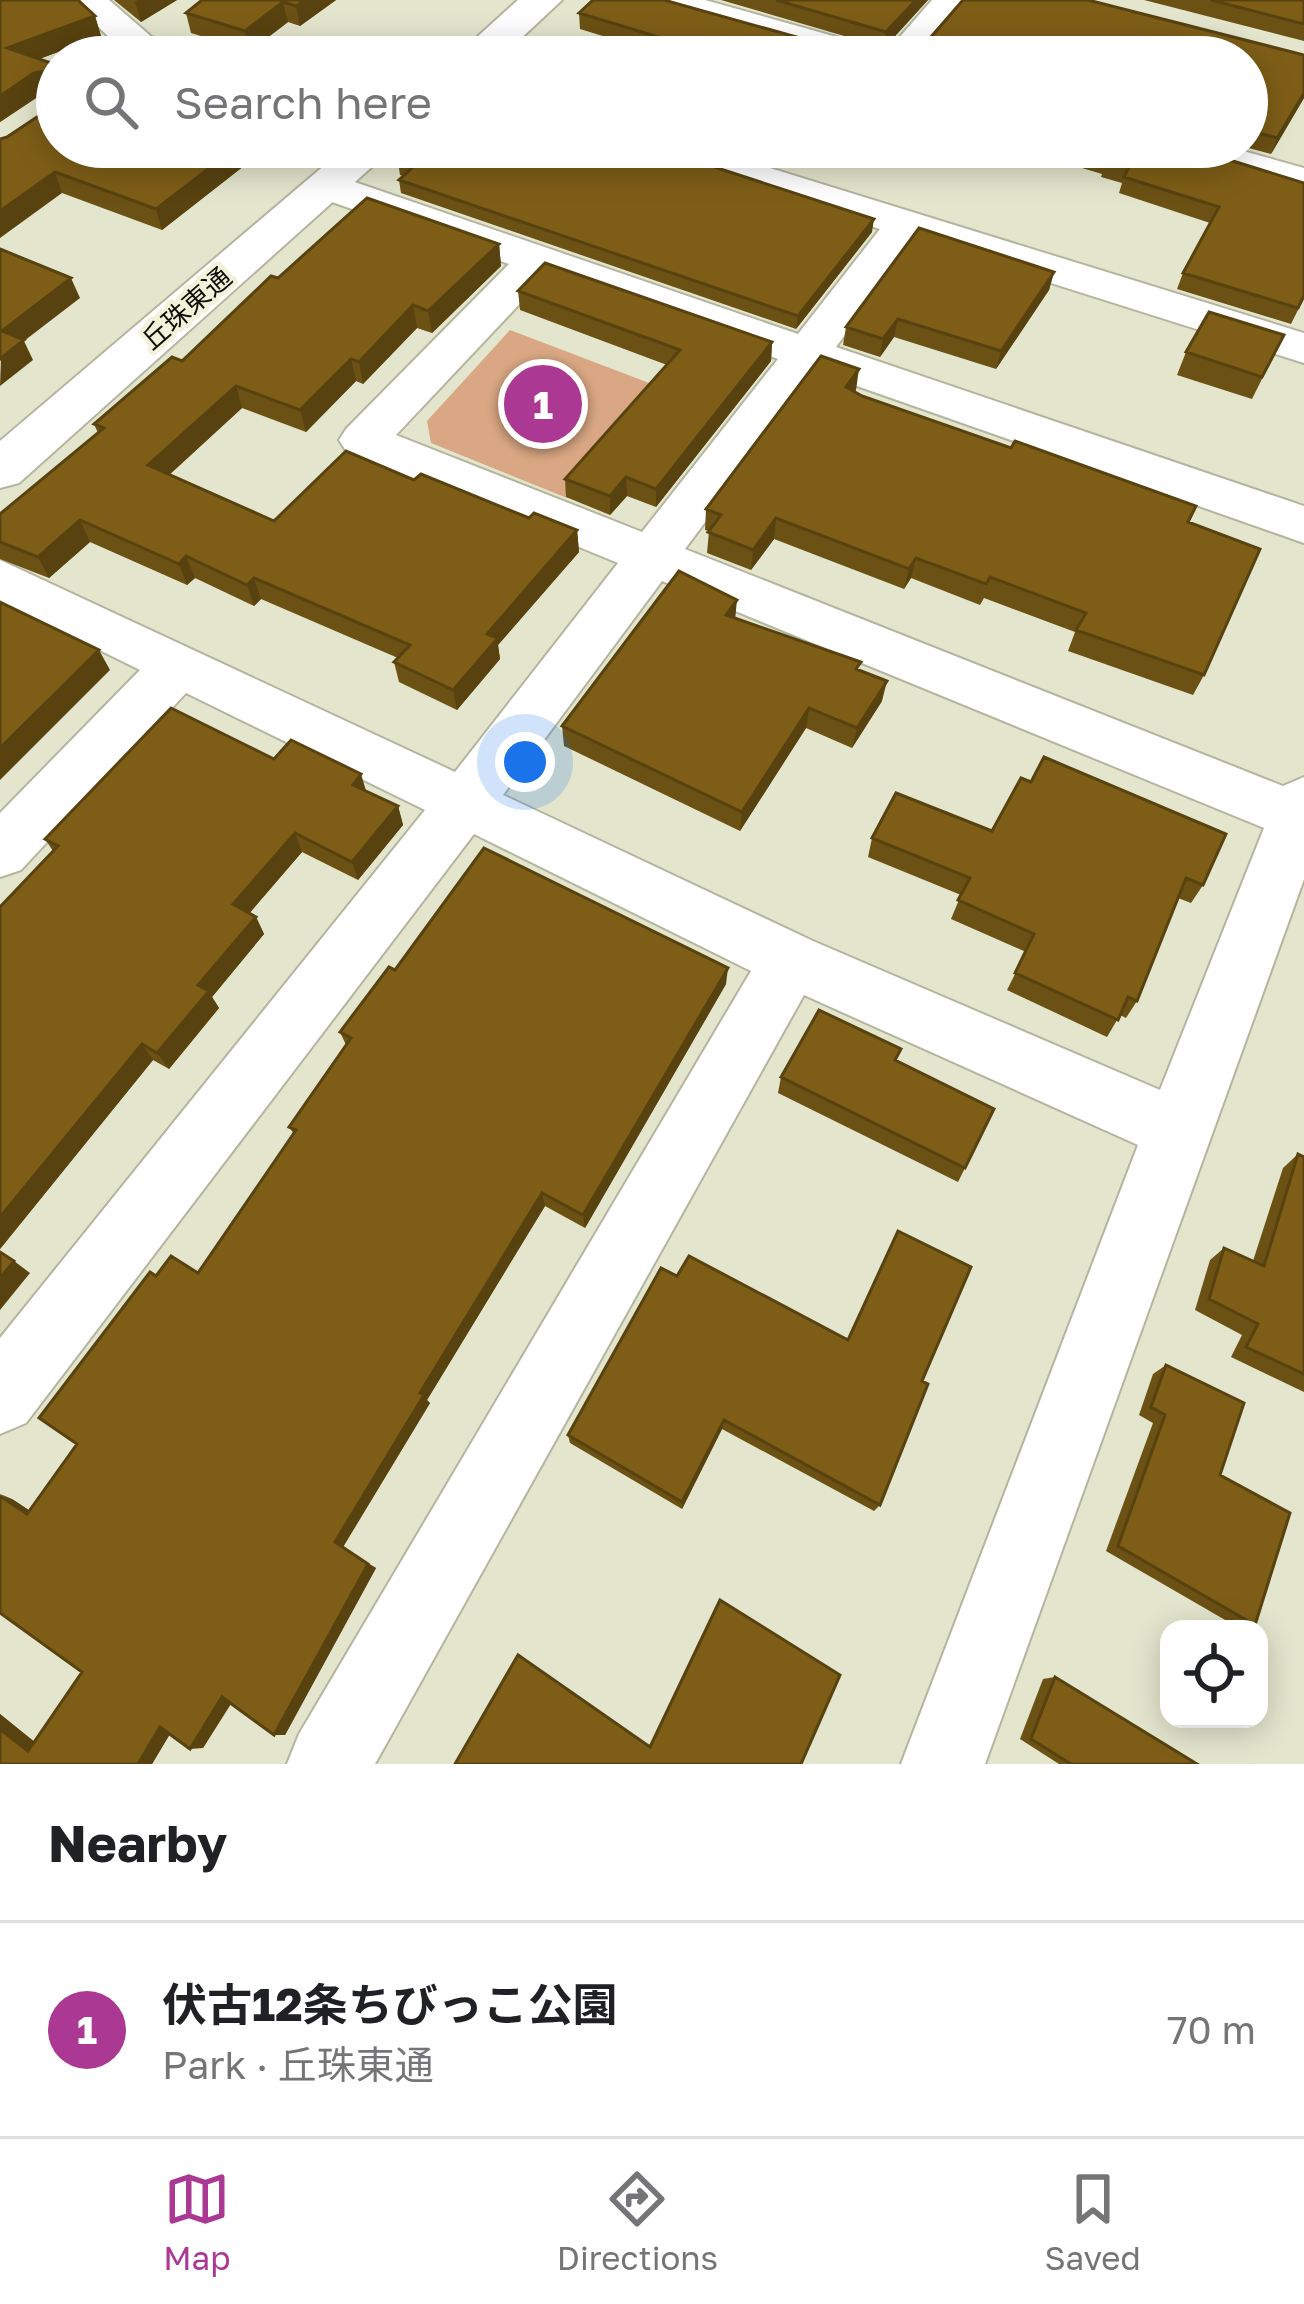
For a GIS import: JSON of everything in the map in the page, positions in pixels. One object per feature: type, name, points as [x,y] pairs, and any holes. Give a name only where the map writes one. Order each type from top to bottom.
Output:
[{"type":"street","points":[[88,0],[140,36]]},
{"type":"street","points":[[500,36],[542,0]]},
{"type":"street","points":[[665,0],[792,36]]},
{"type":"street","points":[[920,36],[952,0]]},
{"type":"street","name":"丘珠東通","points":[[0,470],[347,168]]},
{"type":"street","points":[[725,168],[1304,348]]},
{"type":"street","points":[[1258,168],[1304,181]]},
{"type":"street","points":[[326,186],[1304,525]]},
{"type":"street","points":[[0,1397],[465,802],[904,226]]},
{"type":"street","points":[[538,259],[363,440],[1301,809],[943,1764]]},
{"type":"street","points":[[0,579],[791,960],[1177,1130]]},
{"type":"street","points":[[0,852],[178,666]]},
{"type":"street","points":[[329,1764],[791,960]]},
{"type":"shaded area","points":[[510,330],[657,386],[567,498],[431,443],[427,421]]},
{"type":"building","points":[[0,0],[78,0],[95,16],[7,48],[36,58],[36,73],[0,96]]},
{"type":"building","points":[[202,0],[305,0],[296,6],[283,2],[245,31],[186,13]]},
{"type":"building","points":[[593,0],[664,0],[793,36],[655,36],[579,13]]},
{"type":"building","points":[[776,0],[916,0],[886,32]]},
{"type":"building","points":[[963,0],[1088,0],[1229,36],[932,36]]},
{"type":"building","points":[[1211,0],[1304,0],[1304,24]]},
{"type":"building","points":[[1268,46],[1304,55],[1304,93],[1277,138],[1268,136]]},
{"type":"building","points":[[36,118],[36,168],[210,168],[156,209],[55,172],[0,211],[0,139]]},
{"type":"building","points":[[412,168],[717,168],[874,219],[798,316],[399,180]]},
{"type":"building","points":[[1128,168],[1256,168],[1304,183],[1304,296],[1298,308],[1183,273],[1219,207],[1124,177]]},
{"type":"building","points":[[367,198],[499,244],[428,311],[413,305],[359,362],[351,359],[300,410],[236,386],[148,465],[274,521],[346,451],[414,480],[421,474],[529,518],[534,513],[577,530],[487,634],[498,638],[453,690],[394,662],[410,645],[254,578],[247,585],[186,556],[179,564],[80,520],[38,557],[0,542],[0,514],[104,428],[94,424],[172,357],[182,361],[271,276],[278,278]]},
{"type":"building","points":[[919,228],[1054,272],[1001,351],[898,319],[883,339],[846,327]]},
{"type":"building","points":[[0,249],[71,278],[2,331],[24,340],[0,359]]},
{"type":"building","points":[[545,263],[772,342],[656,489],[626,477],[610,496],[565,479],[680,350],[518,291]]},
{"type":"building","points":[[1209,312],[1284,335],[1262,377],[1186,352]]},
{"type":"building","points":[[821,356],[859,369],[846,387],[862,396],[1011,448],[1015,441],[1196,506],[1188,522],[1260,549],[1204,675],[1076,630],[1086,613],[990,577],[986,584],[916,558],[909,569],[776,518],[753,550],[708,532],[721,515],[706,509]]},
{"type":"building","points":[[679,571],[737,600],[726,615],[861,662],[856,669],[887,681],[857,728],[809,708],[742,812],[562,726]]},
{"type":"building","points":[[0,602],[99,650],[0,748]]},
{"type":"building","points":[[171,708],[274,759],[291,740],[361,774],[353,785],[398,806],[352,862],[295,833],[233,904],[256,917],[198,985],[209,991],[157,1053],[142,1044],[0,1217],[0,907],[58,846],[45,839]]},
{"type":"building","points":[[1044,757],[1226,834],[1203,885],[1186,878],[1137,1001],[1128,997],[1118,1020],[1015,973],[1034,934],[958,900],[970,878],[872,838],[896,793],[992,831],[1021,778],[1031,782]]},
{"type":"building","points":[[484,848],[728,968],[583,1215],[542,1193],[420,1393],[424,1395],[335,1542],[368,1564],[274,1735],[222,1697],[190,1749],[160,1727],[138,1764],[0,1764],[0,1729],[28,1751],[82,1672],[0,1613],[0,1496],[27,1514],[77,1444],[39,1418],[150,1272],[156,1276],[171,1256],[198,1273],[296,1130],[289,1127],[351,1038],[340,1032],[389,967],[395,970]]},
{"type":"building","points":[[819,1010],[901,1049],[895,1060],[994,1109],[965,1168],[781,1077]]},
{"type":"building","points":[[1298,1154],[1304,1157],[1304,1374],[1246,1347],[1258,1324],[1209,1299],[1224,1248],[1264,1266]]},
{"type":"building","points":[[898,1231],[971,1267],[922,1381],[928,1384],[880,1505],[724,1420],[682,1502],[568,1435],[661,1268],[677,1276],[689,1256],[848,1340]]},
{"type":"building","points":[[0,1252],[14,1261],[0,1278]]},
{"type":"building","points":[[1166,1365],[1244,1403],[1220,1475],[1290,1513],[1257,1620],[1246,1620],[1118,1546],[1165,1415],[1151,1407]]},
{"type":"building","points":[[720,1600],[840,1675],[801,1764],[455,1764],[518,1655],[650,1747]]},
{"type":"building","points":[[1055,1677],[1197,1764],[1071,1764],[1031,1739]]},
{"type":"place","name":"伏古12条ちびっこ公園","points":[[543,404]]}]
